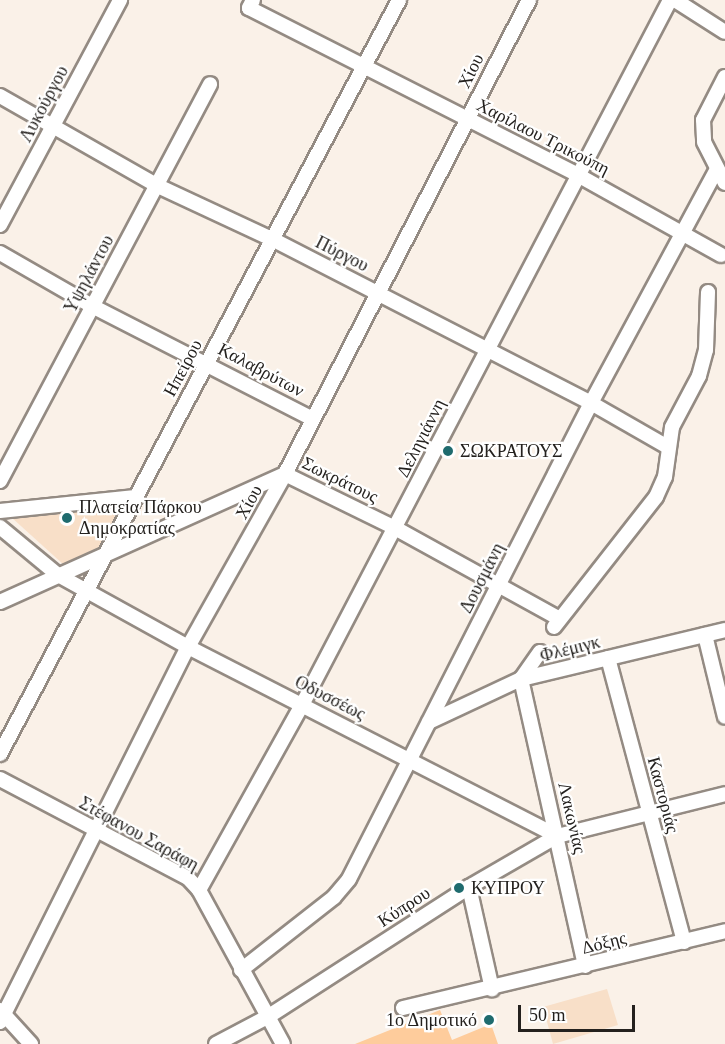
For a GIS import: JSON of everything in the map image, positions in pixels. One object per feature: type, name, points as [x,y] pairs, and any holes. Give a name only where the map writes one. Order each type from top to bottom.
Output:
[{"type":"street","name":"Λυκούργου","points":[[0,225],[120,0]]},
{"type":"street","name":"Ηπείρου","points":[[0,754],[399,0]]},
{"type":"street","name":"Χίου","points":[[2,1015],[189,647],[285,474],[529,0]]},
{"type":"street","name":"Δεληγιάννη","points":[[199,890],[303,703],[576,174],[670,0]]},
{"type":"street","points":[[675,0],[725,32]]},
{"type":"street","name":"Χαρίλαου Τρικούπη","points":[[251,4],[364,66],[682,230],[722,255]]},
{"type":"street","points":[[725,77],[703,120],[704,142],[725,183]]},
{"type":"street","name":"Υψηλάντου","points":[[0,481],[210,84]]},
{"type":"street","name":"Πύργου","points":[[0,96],[55,124],[156,185],[273,239],[486,352],[591,402],[666,446]]},
{"type":"street","name":"Δουσμάνη","points":[[241,970],[334,897],[349,879],[591,402],[717,169]]},
{"type":"street","name":"Καλαβρύτων","points":[[0,253],[92,306],[207,361],[313,419]]},
{"type":"street","points":[[666,446],[672,427],[699,376],[706,350],[708,292]]},
{"type":"street","name":"Σωκράτους","points":[[0,602],[285,474],[395,528],[499,584],[556,622],[656,497],[665,477],[669,459],[666,446]]},
{"type":"street","points":[[0,512],[135,497]]},
{"type":"street","name":"Οδυσσέως","points":[[0,527],[58,574],[189,647],[303,703],[557,836]]},
{"type":"street","name":"Φλέμιγκ","points":[[429,722],[521,679],[725,630]]},
{"type":"street","points":[[705,635],[725,717]]},
{"type":"street","points":[[521,679],[540,652]]},
{"type":"street","name":"Καστοριάς","points":[[608,658],[684,942]]},
{"type":"street","name":"Λακωνίας","points":[[521,679],[585,966]]},
{"type":"street","name":"Στέφανου Σαράφη","points":[[0,779],[188,878],[199,890],[283,1044]]},
{"type":"street","name":"Κύπρου","points":[[216,1044],[269,1016],[469,887],[557,836],[725,794]]},
{"type":"street","points":[[469,887],[492,989]]},
{"type":"street","name":"Δόξης","points":[[403,1008],[492,989],[725,931]]},
{"type":"street","points":[[2,1015],[31,1044]]},
{"type":"shaded area","points":[[126,503],[97,551],[64,565],[11,517]]},
{"type":"shaded area","points":[[607,989],[618,1025],[553,1044],[543,1007]]},
{"type":"building","points":[[440,1010],[452,1040],[491,1024],[498,1044],[355,1044]]},
{"type":"place","name":"ΣΩΚΡΑΤΟΥΣ","points":[[448,451]]},
{"type":"place","name":"Πλατεία Πάρκου Δημοκρατίας","points":[[67,518]]},
{"type":"place","name":"ΚΥΠΡΟΥ","points":[[459,888]]},
{"type":"place","name":"1ο Δημοτικό","points":[[489,1020]]}]
